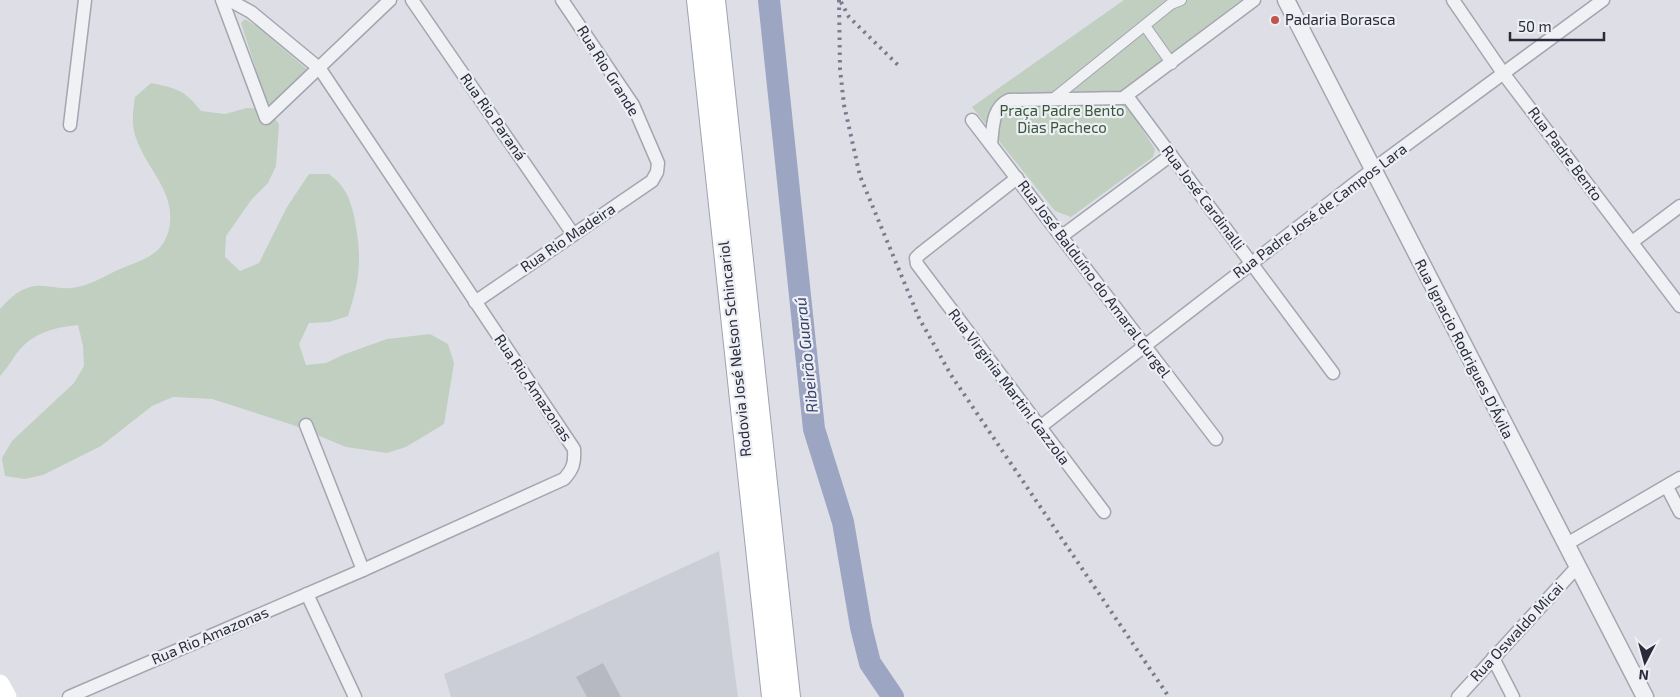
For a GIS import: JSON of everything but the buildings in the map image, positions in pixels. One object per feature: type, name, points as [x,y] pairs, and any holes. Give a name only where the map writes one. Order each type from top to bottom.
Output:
[{"type":"main road","name":"Rodovia José Nelson Schincariol","points":[[697,0],[772,697]]},
{"type":"main road","name":"Rodovia José Nelson Schincariol","points":[[715,0],[790,697]]},
{"type":"main road","points":[[0,684],[7,697]]},
{"type":"street","points":[[70,125],[85,0]]},
{"type":"street","points":[[222,0],[266,118],[320,69],[390,0]]},
{"type":"street","name":"Rua Rio Amazonas","points":[[69,697],[363,570],[564,479],[573,470],[574,449],[320,69],[251,12],[229,0]]},
{"type":"street","name":"Rua Rio Paraná","points":[[412,0],[574,234]]},
{"type":"street","name":"Rua Rio Grande","points":[[562,0],[633,105],[658,162],[657,172]]},
{"type":"street","points":[[1053,99],[1176,1],[1181,0]]},
{"type":"street","points":[[991,144],[996,110],[1002,103],[1009,100],[1123,98],[1172,64],[1254,0]]},
{"type":"street","name":"Rua Ignacio Rodrigues D'Ávila","points":[[1286,0],[1565,545],[1645,697]]},
{"type":"street","name":"Rua Padre Bento","points":[[1453,0],[1504,73],[1680,306]]},
{"type":"street","name":"Rua Padre José de Campos Lara","points":[[1040,427],[1372,170],[1603,0]]},
{"type":"street","points":[[1144,26],[1172,64]]},
{"type":"street","name":"Rua José Cardinalli","points":[[1127,96],[1333,373]]},
{"type":"street","name":"Rua José Balduíno do Amaral Gurgel","points":[[972,120],[1216,439]]},
{"type":"street","points":[[1062,236],[1171,155]]},
{"type":"street","name":"Rua Rio Madeira","points":[[475,302],[652,181],[657,172]]},
{"type":"street","name":"Rua Virginia Martini Gazzola","points":[[1017,178],[920,254],[916,260],[918,267],[1104,512]]},
{"type":"street","points":[[1632,242],[1680,206]]},
{"type":"street","points":[[306,425],[363,570]]},
{"type":"street","points":[[1565,545],[1680,478]]},
{"type":"street","points":[[1667,487],[1680,512]]},
{"type":"street","name":"Rua Oswaldo Micai","points":[[1458,697],[1577,567]]},
{"type":"street","points":[[307,594],[355,697]]},
{"type":"street","points":[[1493,658],[1513,697]]},
{"type":"shaded area","points":[[719,551],[738,697],[451,697],[444,674],[527,639]]},
{"type":"green space","name":"Praça Padre Bento Dias Pacheco","points":[[1124,0],[1241,0],[1118,93],[1155,149],[1153,157],[1071,217],[1055,211],[972,107]]},
{"type":"green space","points":[[245,19],[260,29],[308,70],[272,106],[266,101],[241,23]]},
{"type":"green space","points":[[151,83],[185,94],[201,111],[225,114],[247,108],[267,109],[279,124],[276,166],[268,183],[252,199],[226,236],[225,257],[240,271],[259,263],[287,207],[309,174],[329,174],[340,184],[352,208],[359,247],[359,269],[355,291],[348,316],[329,322],[309,323],[299,344],[306,365],[326,363],[387,339],[430,334],[448,344],[454,363],[444,424],[406,447],[387,453],[346,447],[293,425],[212,399],[173,397],[152,406],[101,446],[43,475],[25,479],[5,476],[2,458],[12,441],[74,383],[84,366],[83,346],[78,325],[47,331],[33,338],[21,348],[0,376],[0,309],[9,299],[32,286],[80,287],[139,261],[158,250],[169,229],[169,204],[160,182],[141,150],[133,128],[135,97]]},
{"type":"waterway","name":"Ribeirão Guaraú","points":[[769,0],[814,429],[843,522],[861,627],[870,663],[893,697]]},
{"type":"railway","points":[[839,0],[840,69],[844,105],[860,176],[919,318],[951,375],[1169,697]]},
{"type":"railway","points":[[841,2],[849,17],[898,65]]},
{"type":"place","name":"Padaria Borasca","points":[[1275,20]]}]
